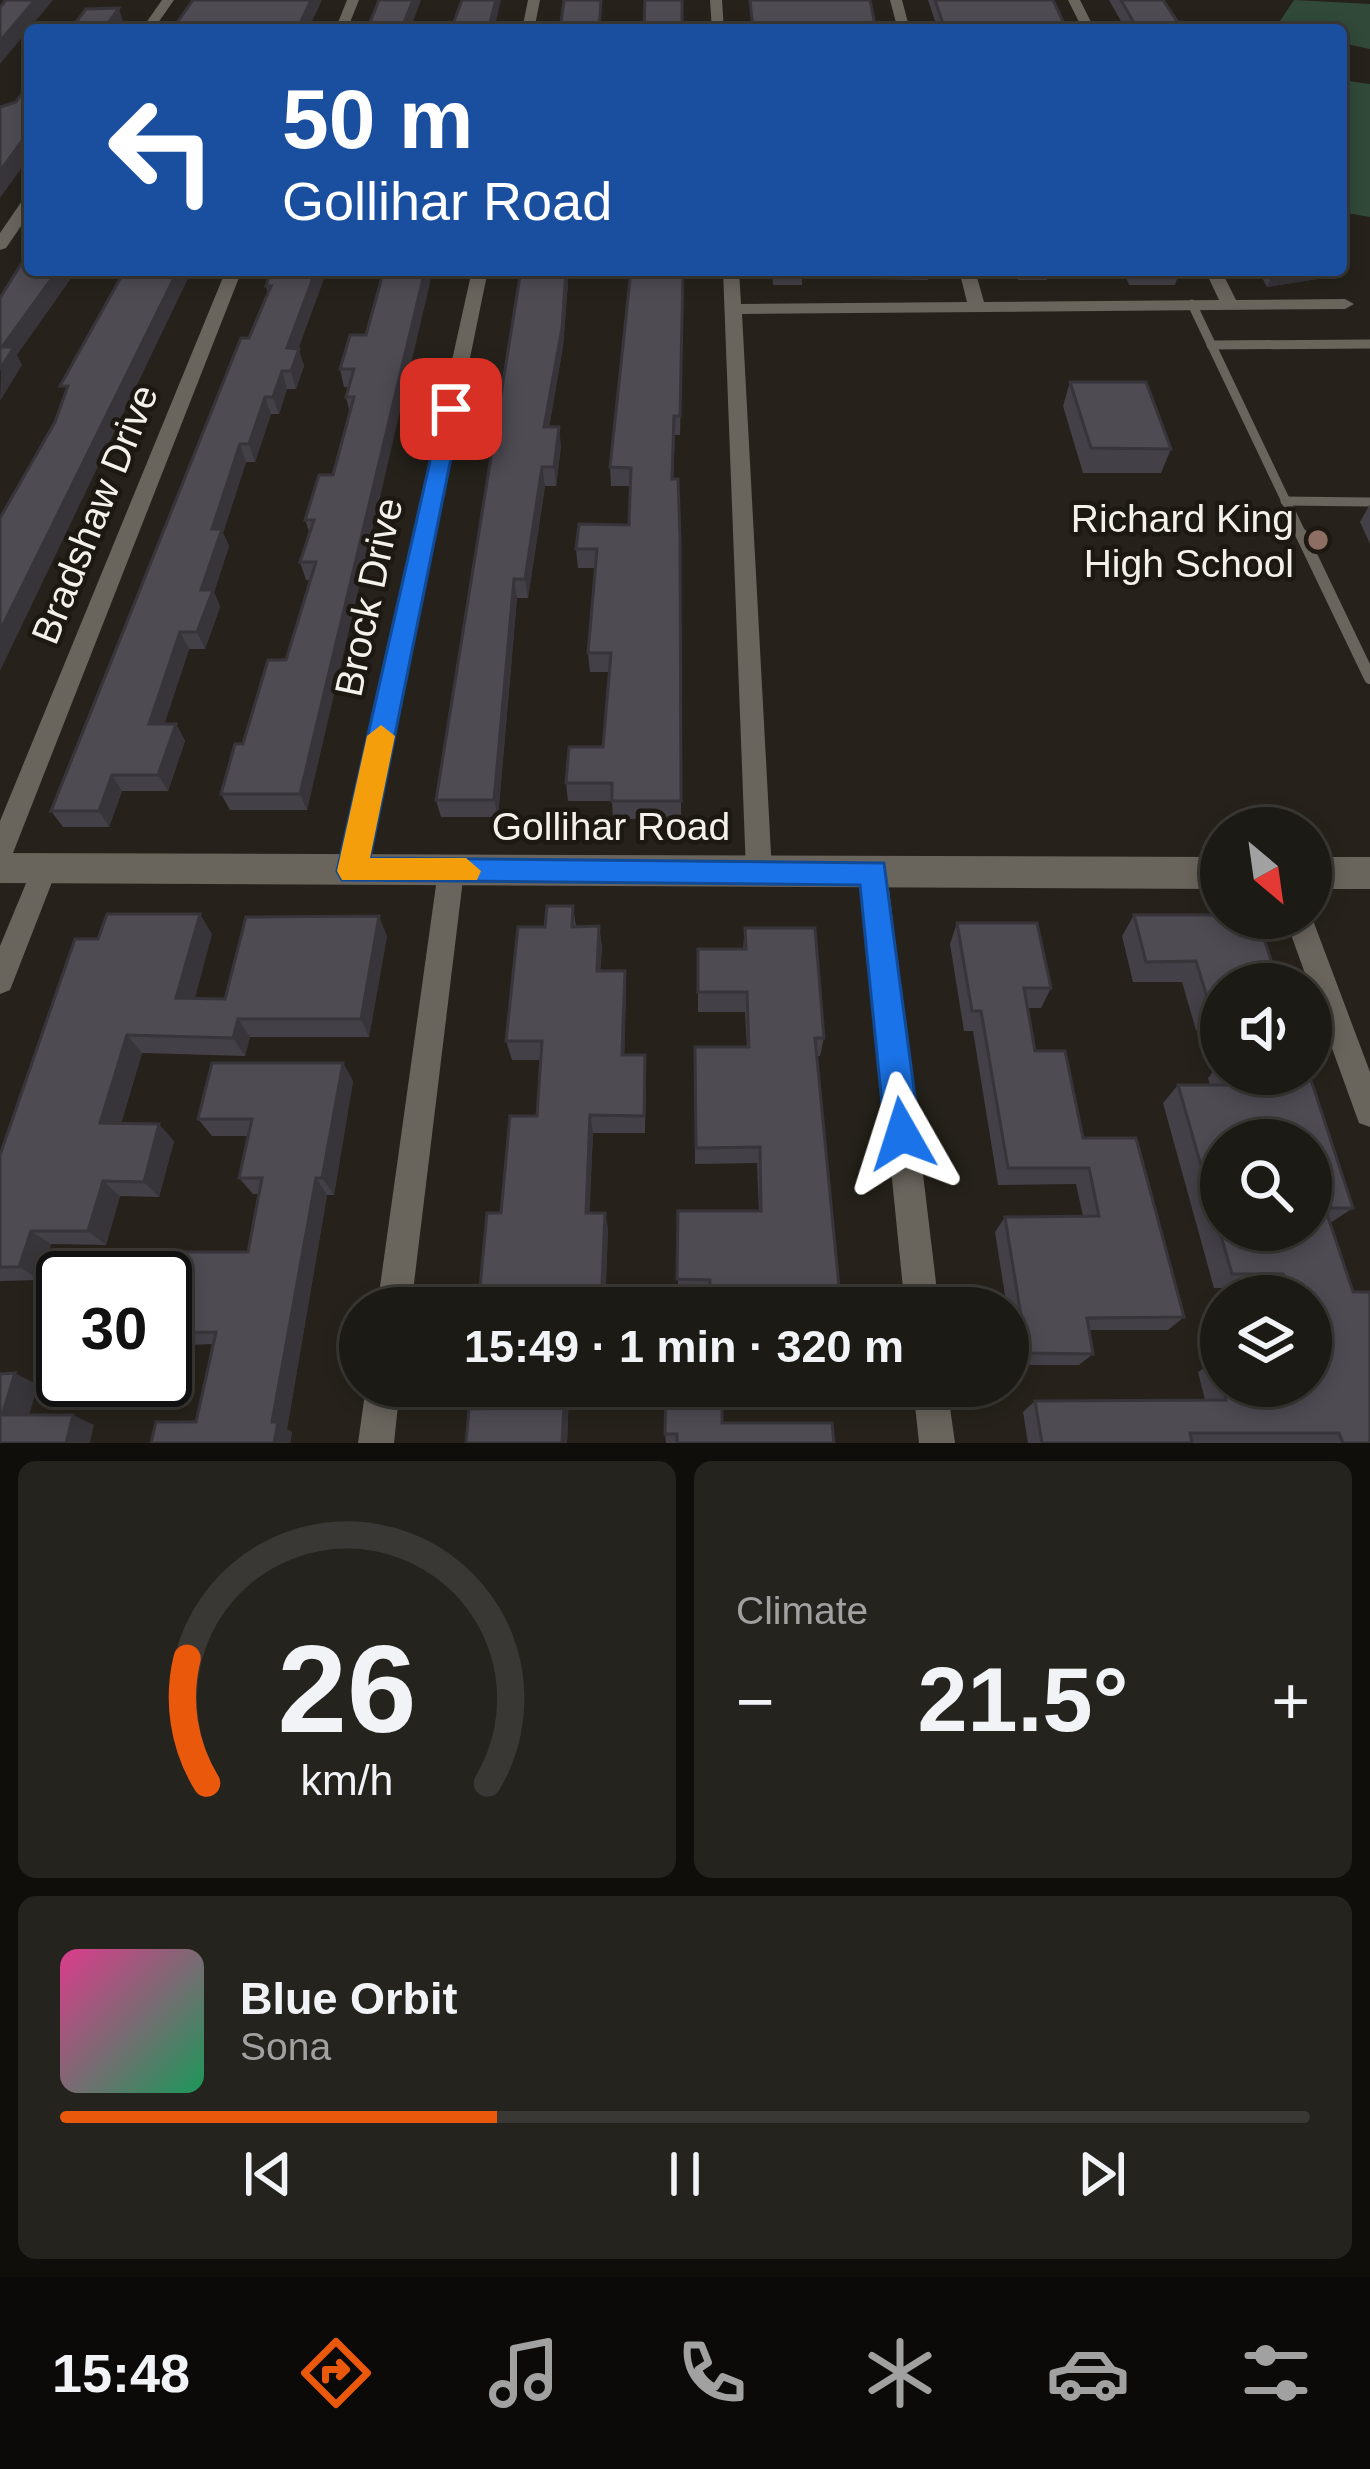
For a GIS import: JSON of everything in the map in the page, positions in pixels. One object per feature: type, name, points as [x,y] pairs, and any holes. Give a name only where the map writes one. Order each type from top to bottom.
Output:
[{"type":"street","points":[[1,242],[24,209]]},
{"type":"street","name":"Bradshaw Drive","points":[[0,853],[232,276]]},
{"type":"street","name":"Brock Drive","points":[[352,871],[479,276]]},
{"type":"street","points":[[731,276],[759,872]]},
{"type":"street","points":[[969,276],[977,308]]},
{"type":"street","points":[[1216,276],[1230,304]]},
{"type":"street","points":[[732,309],[1345,304]]},
{"type":"street","name":"Gollihar Road","points":[[0,868],[43,872],[1200,873]]},
{"type":"street","points":[[397,1287],[451,871]]},
{"type":"street","points":[[0,981],[43,872]]},
{"type":"street","points":[[874,872],[920,1287]]},
{"type":"street","points":[[1332,873],[1370,873]]},
{"type":"street","points":[[1307,939],[1370,1112]]},
{"type":"street","points":[[376,1443],[380,1407]]},
{"type":"street","points":[[933,1407],[937,1443]]},
{"type":"lane","points":[[1192,304],[1370,678]]},
{"type":"lane","points":[[1211,345],[1370,344]]},
{"type":"lane","points":[[1285,501],[1370,502]]},
{"type":"green space","points":[[1294,0],[1370,4],[1370,49],[1347,44],[1347,24],[1278,24]]},
{"type":"green space","points":[[1347,81],[1370,84],[1370,217],[1347,213]]},
{"type":"building","points":[[6,0],[35,0],[0,41],[0,7]]},
{"type":"building","points":[[193,0],[311,0],[300,24],[176,24]]},
{"type":"building","points":[[379,0],[413,0],[403,24],[369,24]]},
{"type":"building","points":[[462,0],[496,0],[490,24],[453,24]]},
{"type":"building","points":[[564,0],[601,0],[599,24],[561,24]]},
{"type":"building","points":[[645,0],[682,0],[682,24],[644,24]]},
{"type":"building","points":[[750,0],[870,0],[875,24],[752,24]]},
{"type":"building","points":[[935,0],[1053,0],[1064,24],[943,24]]},
{"type":"building","points":[[1121,0],[1163,0],[1179,24],[1135,24]]},
{"type":"building","points":[[119,8],[107,24],[75,24],[86,9]]},
{"type":"building","points":[[24,91],[24,138],[0,171],[0,107],[16,102]]},
{"type":"building","points":[[24,260],[24,276],[54,276],[2,347],[14,347],[0,369],[0,298]]},
{"type":"building","points":[[122,276],[175,276],[0,631],[0,518],[55,422],[68,386],[60,386]]},
{"type":"building","points":[[269,276],[314,276],[287,348],[299,349],[291,371],[282,371],[273,397],[265,397],[249,444],[240,444],[212,529],[222,529],[201,590],[213,590],[197,632],[180,632],[149,724],[176,724],[158,775],[112,775],[99,811],[51,811],[241,338],[249,338],[271,286],[266,286]]},
{"type":"building","points":[[382,276],[424,276],[300,794],[221,794],[235,744],[243,744],[268,660],[286,660],[316,562],[300,562],[314,520],[305,520],[319,475],[333,475],[354,397],[346,397],[354,369],[340,369],[350,335],[366,335]]},
{"type":"building","points":[[520,276],[566,276],[562,328],[544,427],[559,427],[554,467],[542,467],[525,579],[514,579],[494,800],[436,800]]},
{"type":"building","points":[[630,276],[683,276],[680,416],[674,416],[672,479],[678,479],[680,538],[681,801],[612,801],[612,783],[566,783],[569,747],[603,747],[611,653],[588,653],[597,549],[576,549],[579,524],[629,525],[631,468],[610,467]]},
{"type":"building","points":[[1070,382],[1146,382],[1171,449],[1091,448]]},
{"type":"building","points":[[547,906],[573,906],[572,927],[599,926],[597,971],[625,971],[622,1055],[645,1055],[644,1116],[590,1115],[586,1213],[605,1213],[602,1287],[480,1287],[487,1213],[501,1213],[510,1116],[537,1116],[542,1041],[506,1041],[518,927],[545,927]]},
{"type":"building","points":[[107,914],[200,914],[176,998],[225,999],[246,917],[379,916],[361,1019],[238,1019],[233,1038],[127,1035],[100,1123],[159,1124],[144,1182],[103,1181],[88,1231],[31,1231],[19,1267],[0,1267],[0,1155],[75,939],[98,939]]},
{"type":"building","points":[[1134,915],[1200,915],[1200,939],[1264,939],[1272,963],[1200,963],[1200,974],[1196,961],[1146,962]]},
{"type":"building","points":[[957,923],[1037,923],[1051,988],[1024,988],[1035,1051],[1065,1051],[1083,1138],[1136,1138],[1184,1317],[1087,1318],[1093,1354],[1029,1353],[1029,1287],[1016,1287],[1005,1217],[1099,1216],[1089,1168],[1008,1168],[981,1011],[972,1011]]},
{"type":"building","points":[[745,928],[815,928],[824,1038],[815,1038],[839,1287],[710,1287],[710,1280],[677,1279],[678,1211],[761,1211],[760,1147],[696,1148],[695,1047],[749,1047],[747,992],[698,992],[698,949],[746,949]]},
{"type":"building","points":[[212,1063],[343,1063],[322,1178],[316,1178],[272,1422],[278,1422],[274,1443],[151,1443],[156,1422],[196,1422],[216,1332],[192,1332],[192,1252],[248,1252],[262,1178],[239,1178],[252,1119],[198,1119]]},
{"type":"building","points":[[1178,1085],[1200,1085],[1200,1095],[1316,1095],[1324,1119],[1200,1119],[1200,1162]]},
{"type":"building","points":[[1332,1144],[1353,1208],[1332,1208]]},
{"type":"building","points":[[1332,1229],[1353,1292],[1370,1292],[1370,1443],[1343,1443],[1339,1433],[1190,1433],[1192,1443],[1042,1443],[1035,1401],[1200,1400],[1200,1407],[1332,1407],[1332,1275],[1232,1274],[1225,1251],[1332,1251]]},
{"type":"building","points":[[15,1373],[2,1415],[73,1415],[66,1443],[0,1443],[0,1374]]},
{"type":"building","points":[[564,1407],[562,1443],[466,1443],[469,1409]]},
{"type":"building","points":[[666,1407],[722,1407],[722,1423],[832,1423],[834,1443],[677,1443],[677,1434],[665,1434]]},
{"type":"slow traffic","points":[[381,736],[352,871],[466,871]]},
{"type":"place","name":"Richard King High School","points":[[1318,540]]},
{"type":"route","points":[[451,409],[352,871],[874,872],[902,1134]]}]
